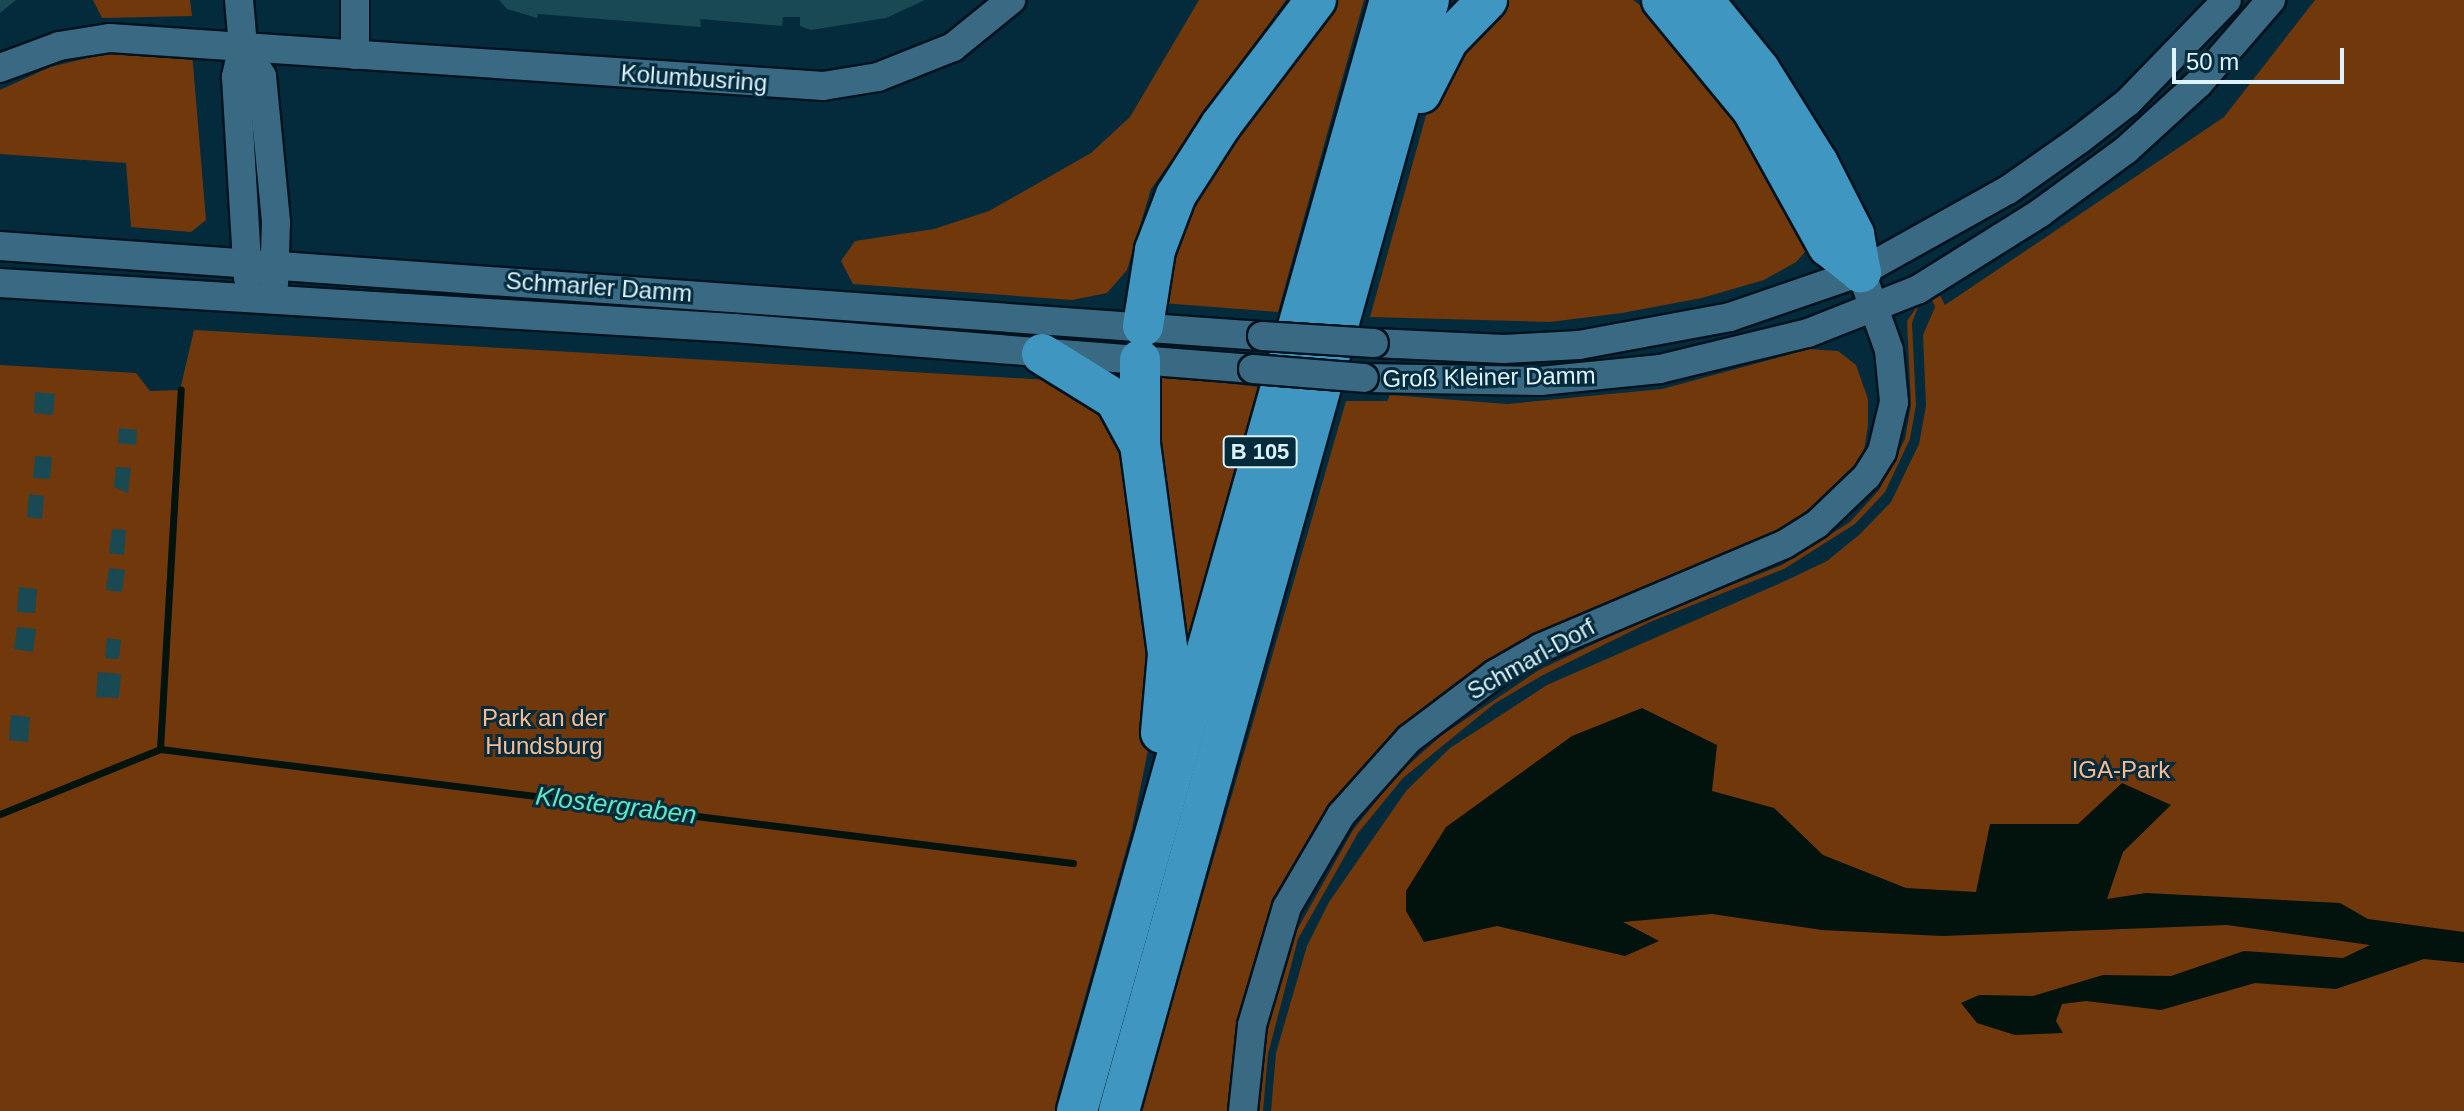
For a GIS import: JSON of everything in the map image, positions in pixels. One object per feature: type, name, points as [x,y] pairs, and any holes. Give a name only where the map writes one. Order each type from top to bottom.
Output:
[{"type":"highway","points":[[1133,905],[1131,848],[1159,747],[1167,669],[1163,602],[1140,444],[1142,343],[1155,250],[1176,195],[1213,135],[1316,0]]},
{"type":"highway","name":"B 105","points":[[1077,1111],[1390,0]]},
{"type":"highway","name":"B 105","points":[[1119,1111],[1429,0]]},
{"type":"highway","points":[[1371,204],[1399,167],[1425,79],[1440,53],[1487,0]]},
{"type":"highway","points":[[1662,0],[1752,109],[1828,246],[1869,289]]},
{"type":"highway","points":[[1703,0],[1759,69],[1818,163],[1854,234],[1869,289]]},
{"type":"highway","points":[[1042,354],[1115,399],[1140,444]]},
{"type":"street","points":[[239,0],[243,46],[262,76],[276,222],[261,264],[260,300]]},
{"type":"street","points":[[355,0],[355,55]]},
{"type":"street","name":"Kolumbusring","points":[[0,68],[59,46],[110,38],[823,86],[878,77],[942,52],[1011,0]]},
{"type":"street","name":"Groß Kleiner Damm","points":[[1142,343],[1253,369],[1364,378],[1540,381],[1660,369],[1808,333],[2128,102],[2227,0]]},
{"type":"street","name":"Groß Kleiner Damm","points":[[1142,343],[1198,330],[1504,349],[1579,345],[1869,289],[1919,289],[2126,150],[2199,83],[2271,0]]},
{"type":"street","name":"Schmarler Damm","points":[[0,246],[261,264],[1142,343]]},
{"type":"street","name":"Schmarler Damm","points":[[0,283],[718,327],[1042,354],[1142,343]]},
{"type":"street","name":"Schmarl-Dorf","points":[[1243,1111],[1263,976],[1287,907],[1341,815],[1409,739],[1495,674],[1609,615],[1785,544],[1846,500],[1882,452],[1894,402],[1890,352],[1869,289]]},
{"type":"green space","points":[[93,0],[190,0],[192,16],[102,18]]},
{"type":"green space","points":[[1199,0],[1286,0],[1151,189],[1127,270],[1107,293],[1072,300],[853,284],[841,261],[855,241],[934,229],[989,211],[1091,153],[1130,117]]},
{"type":"green space","points":[[1333,0],[1364,0],[1278,312],[1162,303],[1182,211]]},
{"type":"green space","points":[[1508,0],[1633,0],[1671,27],[1773,167],[1812,244],[1796,262],[1764,280],[1702,298],[1622,313],[1550,322],[1370,317],[1433,90],[1481,18]]},
{"type":"green space","name":"IGA-Park","points":[[2315,0],[2464,0],[2464,1111],[1271,1111],[1276,1053],[1307,946],[1329,902],[1406,791],[1450,748],[1547,685],[1827,561],[1860,534],[1891,502],[1919,444],[1926,406],[1923,335],[1935,307],[1931,297],[1938,292],[1945,305],[2224,117]]},
{"type":"green space","points":[[192,52],[206,220],[191,232],[131,227],[126,163],[0,154],[0,90],[50,67],[108,53]]},
{"type":"green space","points":[[1919,304],[1912,323],[1916,405],[1910,439],[1885,492],[1855,524],[1784,569],[1650,622],[1543,675],[1494,704],[1403,778],[1358,833],[1298,939],[1268,1054],[1263,1111],[1257,1111],[1261,1053],[1293,937],[1353,830],[1398,774],[1442,735],[1539,670],[1648,618],[1782,565],[1850,522],[1879,490],[1905,439],[1911,405],[1907,321]]},
{"type":"green space","name":"Park an der Hundsburg","points":[[194,330],[1050,380],[1089,392],[1135,478],[1154,721],[1132,829],[1057,1097],[1147,1088],[1346,401],[1387,401],[1390,395],[1507,404],[1662,389],[1809,349],[1838,351],[1856,365],[1868,399],[1868,425],[1864,451],[1850,477],[1816,514],[1473,678],[1299,861],[1233,1111],[0,1111],[0,365],[136,373],[150,391],[180,390]]},
{"type":"green space","points":[[1166,376],[1259,387],[1179,675],[1149,433],[1157,378]]},
{"type":"shaded area","points":[[1642,708],[1717,745],[1712,791],[1774,808],[1823,855],[1906,888],[1976,892],[1990,824],[2078,824],[2122,783],[2171,805],[2123,852],[2107,899],[2146,893],[2340,903],[2368,919],[2464,932],[2464,963],[2424,959],[2336,989],[2255,983],[2161,1010],[2086,1001],[2062,1004],[2056,1021],[2063,1033],[2015,1035],[1977,1023],[1961,1003],[1979,995],[2033,996],[2103,975],[2171,976],[2244,951],[2343,958],[2370,945],[2227,925],[1942,936],[1822,930],[1712,914],[1623,922],[1659,941],[1625,956],[1497,926],[1424,942],[1406,911],[1406,891],[1446,827],[1572,736]]},
{"type":"building","points":[[0,0],[16,0],[0,13]]},
{"type":"building","points":[[499,0],[925,0],[886,18],[811,30],[800,26],[800,17],[783,17],[782,26],[700,19],[701,27],[538,14],[537,18],[507,9]]},
{"type":"building","points":[[35,392],[55,394],[53,415],[34,413]]},
{"type":"building","points":[[119,428],[137,430],[136,445],[118,443]]},
{"type":"building","points":[[35,456],[52,457],[50,479],[33,478]]},
{"type":"building","points":[[116,467],[131,468],[128,493],[114,487]]},
{"type":"building","points":[[29,494],[44,496],[42,519],[27,517]]},
{"type":"building","points":[[112,529],[126,530],[124,555],[109,553]]},
{"type":"building","points":[[109,568],[125,570],[122,592],[106,590]]},
{"type":"building","points":[[19,587],[37,589],[35,613],[17,612]]},
{"type":"building","points":[[17,627],[36,629],[33,652],[14,649]]},
{"type":"building","points":[[107,638],[121,640],[119,659],[105,658]]},
{"type":"building","points":[[98,672],[121,674],[119,698],[96,697]]},
{"type":"building","points":[[11,715],[30,717],[28,742],[9,740]]},
{"type":"waterway","points":[[160,749],[181,390]]},
{"type":"waterway","name":"Klostergraben","points":[[0,814],[160,749],[1073,863]]}]
